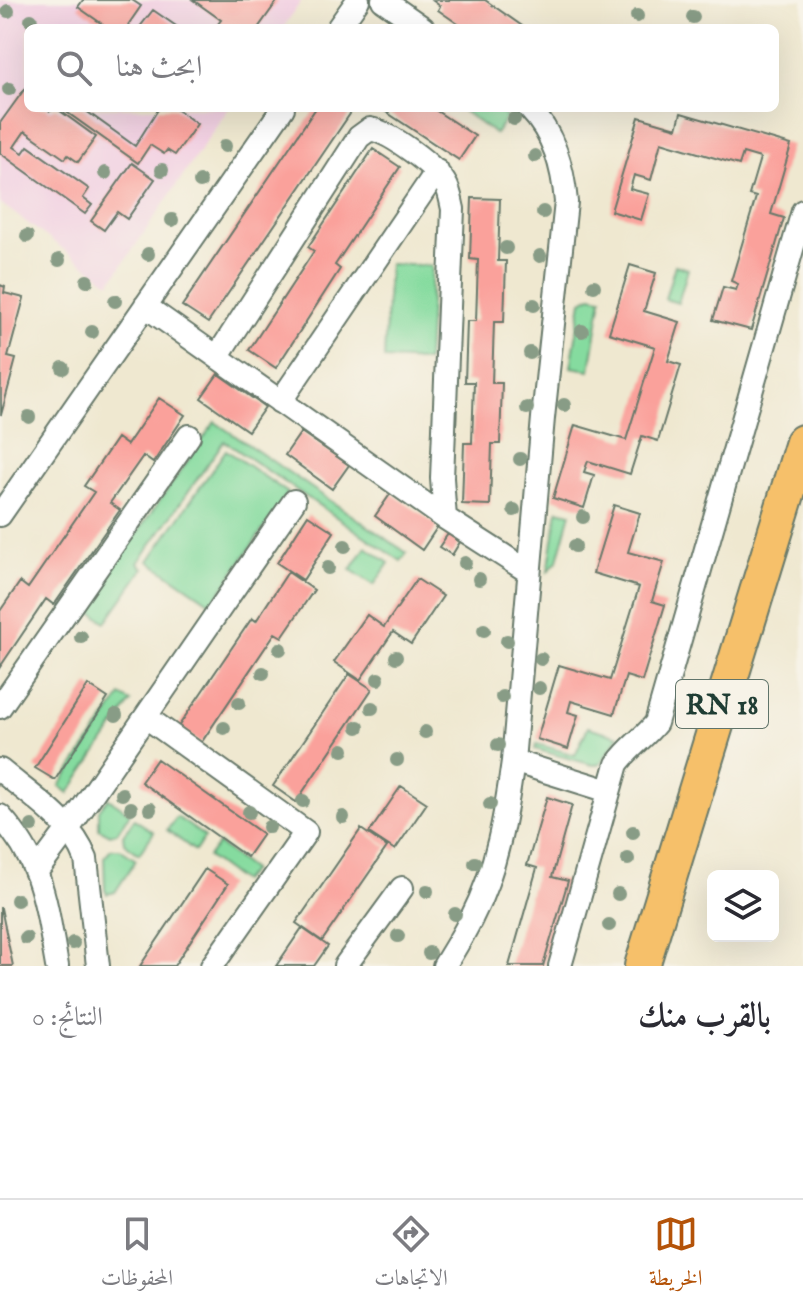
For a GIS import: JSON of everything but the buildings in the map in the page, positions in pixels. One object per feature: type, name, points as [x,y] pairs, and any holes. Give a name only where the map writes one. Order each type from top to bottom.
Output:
[{"type":"main road","name":"RN 18","points":[[642,966],[803,442]]},
{"type":"street","points":[[341,24],[358,0]]},
{"type":"street","points":[[383,0],[417,24]]},
{"type":"street","points":[[0,515],[280,112]]},
{"type":"street","points":[[444,966],[474,915],[494,857],[506,811],[513,761],[566,202],[564,174],[541,120],[533,112]]},
{"type":"street","points":[[217,357],[359,137],[370,129],[382,131],[437,171],[448,186],[453,209],[442,478],[445,518]]},
{"type":"street","points":[[280,402],[437,171]]},
{"type":"street","points":[[560,966],[617,764],[629,747],[656,723],[803,211]]},
{"type":"street","points":[[145,306],[445,518],[529,572]]},
{"type":"street","points":[[0,707],[189,436]]},
{"type":"street","points":[[37,871],[294,501]]},
{"type":"street","points":[[146,717],[306,832],[212,966]]},
{"type":"street","points":[[513,761],[609,791]]},
{"type":"street","points":[[0,770],[69,828],[80,843],[86,859],[98,966]]},
{"type":"street","points":[[0,816],[15,832],[42,883],[57,966]]},
{"type":"street","points":[[345,966],[402,888]]},
{"type":"shaded area","points":[[0,0],[302,0],[286,24],[24,24],[24,112],[226,112],[110,283],[0,203]]},
{"type":"green space","points":[[465,112],[500,112],[507,117],[495,134]]},
{"type":"green space","points":[[389,264],[432,266],[427,361],[384,359]]},
{"type":"green space","points":[[675,265],[688,269],[678,303],[665,299]]},
{"type":"green space","points":[[591,296],[602,298],[590,370],[571,367],[582,301]]},
{"type":"green space","points":[[215,422],[407,553],[401,561],[224,441],[138,563],[144,568],[106,622],[85,607]]},
{"type":"green space","points":[[226,450],[288,493],[212,604],[149,561]]},
{"type":"green space","points":[[558,510],[571,513],[558,560],[548,571]]},
{"type":"green space","points":[[366,547],[389,563],[374,585],[351,570]]},
{"type":"green space","points":[[121,696],[131,702],[69,793],[60,786]]},
{"type":"green space","points":[[588,727],[619,736],[600,764],[593,765],[535,749],[537,744],[575,755]]},
{"type":"green space","points":[[108,798],[130,813],[117,833],[110,835],[99,829],[99,810]]},
{"type":"green space","points":[[177,817],[205,837],[195,851],[167,830]]},
{"type":"green space","points":[[134,819],[154,832],[139,854],[124,843],[123,835]]},
{"type":"green space","points":[[218,844],[252,870],[242,882],[208,857]]},
{"type":"green space","points":[[111,849],[120,849],[136,860],[115,892],[107,894],[104,857]]}]
